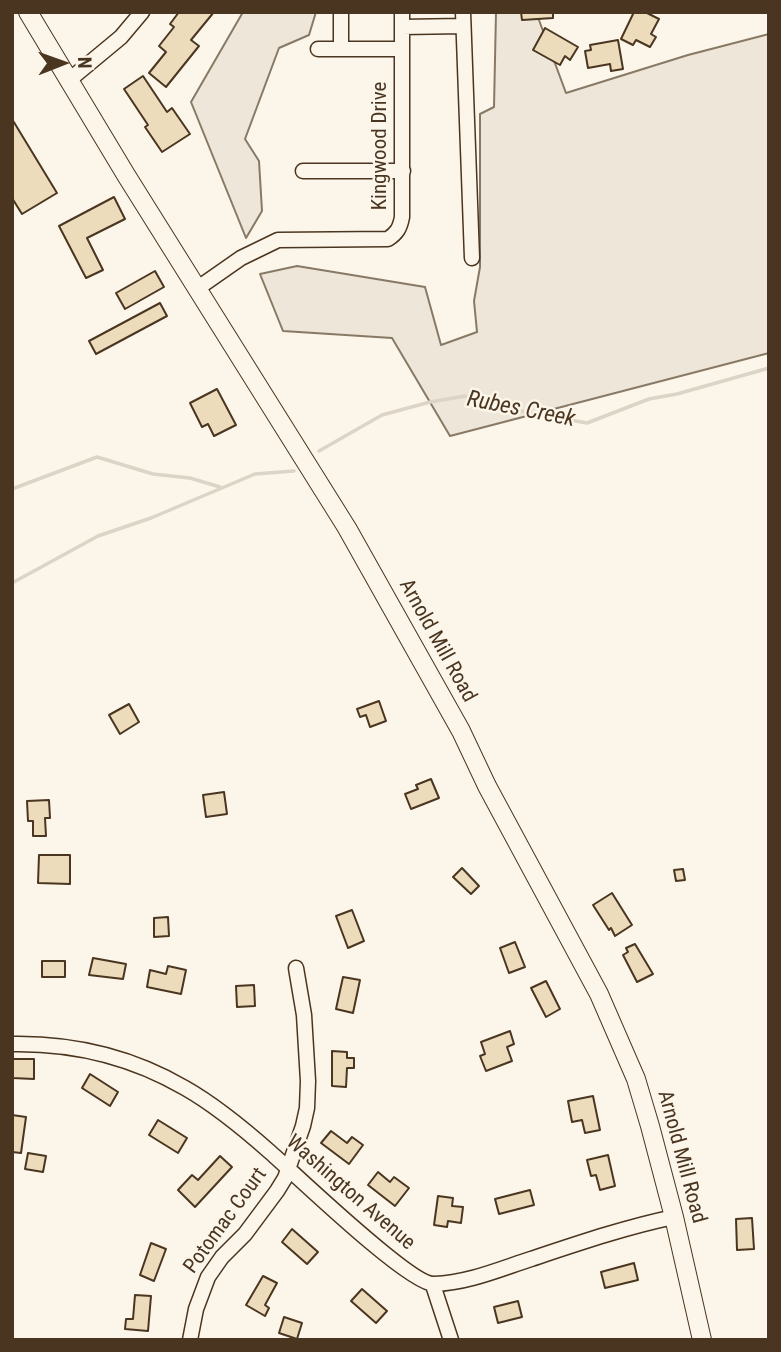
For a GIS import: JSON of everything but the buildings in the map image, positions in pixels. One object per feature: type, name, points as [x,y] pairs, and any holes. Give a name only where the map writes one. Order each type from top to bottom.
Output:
[{"type":"main road","name":"Arnold Mill Road","points":[[28,12],[68,81],[347,528],[461,731],[493,798],[599,994],[636,1079],[674,1217],[702,1340]]},
{"type":"street","points":[[68,81],[121,37],[142,12]]},
{"type":"street","points":[[341,12],[341,49]]},
{"type":"street","points":[[402,20],[463,19],[472,258]]},
{"type":"street","name":"Kingwood Drive","points":[[198,288],[241,258],[278,240],[387,239],[395,234],[400,227],[403,171],[402,20]]},
{"type":"street","points":[[318,49],[401,49]]},
{"type":"street","points":[[303,171],[403,171]]},
{"type":"street","name":"Potomac Court","points":[[190,1340],[196,1309],[208,1277],[277,1191],[288,1169],[307,1108],[304,1016],[296,968]]},
{"type":"street","name":"Washington Avenue","points":[[12,1044],[88,1050],[154,1071],[188,1089],[223,1115],[391,1257],[433,1285]]},
{"type":"street","points":[[451,1340],[433,1285],[472,1278],[576,1244],[674,1217]]},
{"type":"shaded area","points":[[243,12],[316,12],[309,35],[279,48],[245,139],[259,161],[262,211],[246,238],[191,102]]},
{"type":"shaded area","points":[[496,12],[536,12],[566,93],[688,55],[769,34],[769,353],[450,436],[392,338],[283,331],[260,274],[297,266],[425,287],[441,345],[477,332],[474,301],[480,267],[480,114],[494,107]]},
{"type":"waterway","name":"Rubes Creek","points":[[319,451],[382,415],[430,402],[465,396],[508,409],[587,423],[649,399],[677,394],[769,368]]},
{"type":"waterway","name":"Rubes Creek","points":[[12,489],[97,457],[153,474],[190,478],[220,487]]},
{"type":"waterway","points":[[12,583],[98,536],[151,518],[255,474],[294,471]]}]
